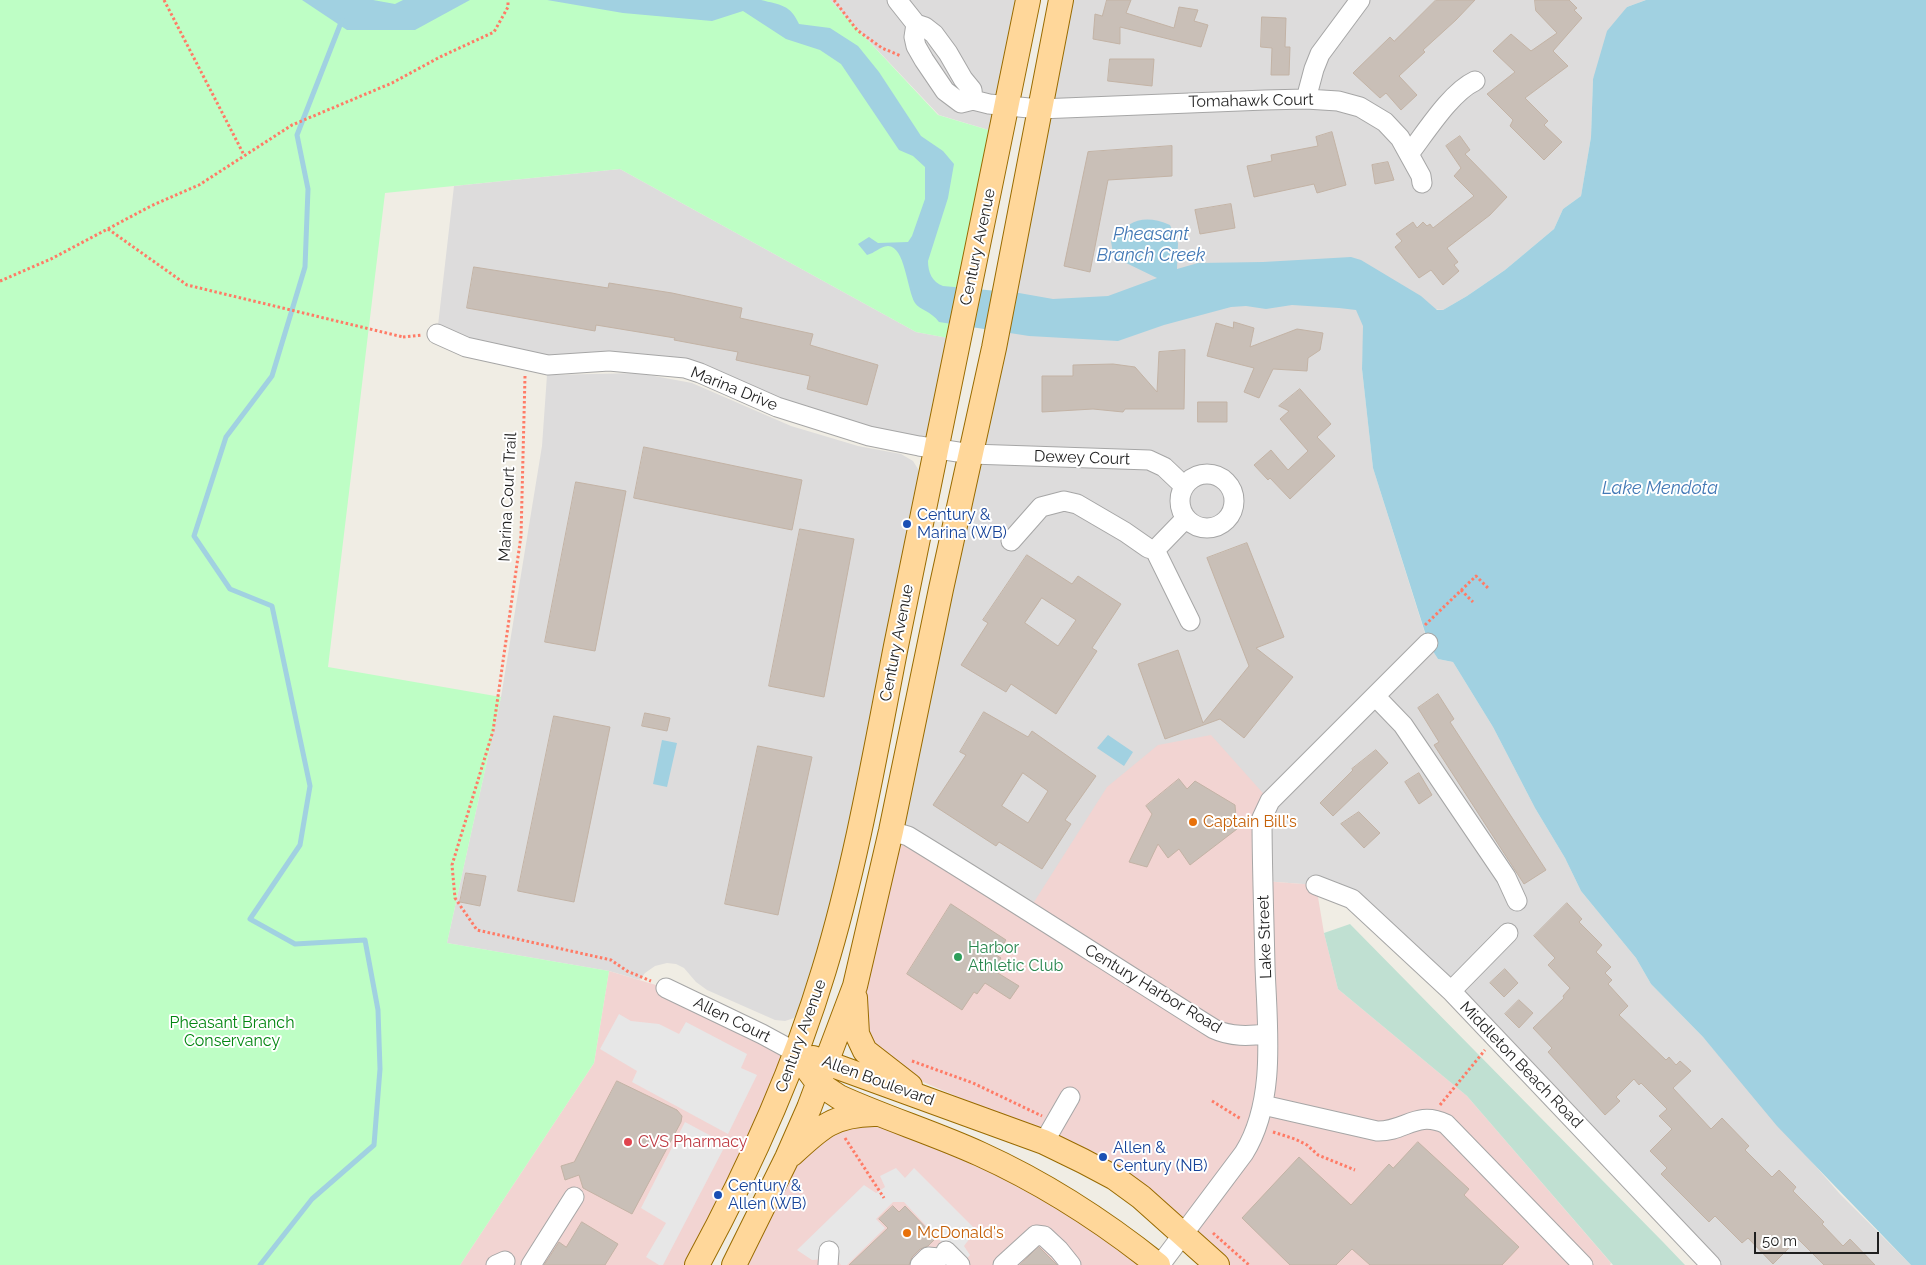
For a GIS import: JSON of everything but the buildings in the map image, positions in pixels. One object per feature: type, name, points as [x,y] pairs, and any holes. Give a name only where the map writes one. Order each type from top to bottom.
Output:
[{"type":"main road","name":"Century Avenue","points":[[697,1265],[752,1157],[797,1053],[842,907],[1028,0]]},
{"type":"main road","name":"Century Avenue","points":[[734,1265],[787,1158],[855,986],[891,831],[941,589],[992,359],[1061,0]]},
{"type":"main road","points":[[855,986],[857,1034],[864,1051],[927,1099]]},
{"type":"main road","name":"Allen Boulevard","points":[[797,1053],[822,1072],[839,1097],[980,1153],[1039,1184],[1113,1231],[1159,1265]]},
{"type":"main road","name":"Allen Boulevard","points":[[822,1072],[858,1076],[1044,1142],[1127,1186],[1183,1233],[1217,1265]]},
{"type":"main road","points":[[787,1158],[828,1124],[847,1116],[881,1114]]},
{"type":"street","points":[[897,0],[916,24],[925,27],[934,34],[972,90],[973,100]]},
{"type":"street","points":[[1306,99],[1310,80],[1320,54],[1360,0]]},
{"type":"street","points":[[916,24],[914,37],[916,46],[929,69],[950,56]]},
{"type":"street","name":"Tomahawk Court","points":[[929,69],[945,90],[961,102],[973,100],[983,103],[1039,109],[1306,99],[1338,101],[1360,107],[1385,122],[1400,138],[1421,176],[1422,183]]},
{"type":"street","points":[[1409,154],[1457,93],[1467,84],[1475,81]]},
{"type":"street","name":"Marina Drive","points":[[437,334],[466,347],[548,365],[608,361],[685,368],[787,410],[869,436],[971,454]]},
{"type":"street","name":"Dewey Court","points":[[971,454],[1149,460],[1164,467],[1184,486]]},
{"type":"street","points":[[1209,474],[1218,476],[1226,482],[1234,498],[1234,507],[1225,522],[1209,529],[1200,528],[1185,519],[1179,502],[1184,486],[1191,479],[1209,474]]},
{"type":"street","points":[[1011,541],[1041,507],[1064,501],[1077,504],[1126,532],[1148,548],[1155,550],[1190,621]]},
{"type":"street","points":[[1155,550],[1185,519]]},
{"type":"street","name":"Lake Street","points":[[1159,1265],[1247,1147],[1254,1135],[1263,1105],[1266,1086],[1267,1034],[1262,818],[1270,801],[1375,696],[1425,636]]},
{"type":"street","points":[[1375,696],[1403,725],[1506,877],[1517,901]]},
{"type":"street","name":"Century Harbor Road","points":[[891,831],[908,836],[1029,910],[1079,944],[1223,1034],[1244,1036],[1267,1034]]},
{"type":"street","name":"Middleton Beach Road","points":[[1316,885],[1352,899],[1450,991],[1711,1265]]},
{"type":"street","points":[[1450,991],[1508,933]]},
{"type":"street","name":"Allen Court","points":[[666,988],[797,1053]]},
{"type":"street","points":[[1044,1142],[1070,1097]]},
{"type":"street","points":[[1263,1105],[1377,1132],[1385,1132],[1428,1118],[1446,1124],[1583,1265]]},
{"type":"street","points":[[531,1265],[574,1197]]},
{"type":"street","points":[[1003,1265],[1036,1236],[1044,1236],[1071,1265]]},
{"type":"street","points":[[920,1265],[928,1256],[942,1254],[960,1265]]},
{"type":"path","points":[[164,0],[244,155]]},
{"type":"path","points":[[0,281],[51,259],[151,206],[199,185],[292,125],[392,83],[440,57],[494,32],[508,7],[508,0]]},
{"type":"path","points":[[834,0],[857,30],[882,48],[929,69]]},
{"type":"path","points":[[108,229],[187,285],[403,337],[437,334]]},
{"type":"path","name":"Marina Court Trail","points":[[528,360],[525,374],[522,536],[493,731],[452,865],[456,898],[478,930],[611,960],[627,971],[666,988]]},
{"type":"path","points":[[1425,636],[1461,590],[1476,576],[1488,588]]},
{"type":"path","points":[[1461,590],[1473,602]]},
{"type":"path","points":[[1453,1088],[1478,1058]]},
{"type":"path","points":[[1212,1101],[1242,1119]]},
{"type":"path","points":[[1273,1132],[1307,1145],[1318,1155],[1355,1170]]},
{"type":"path","points":[[842,1134],[884,1198]]},
{"type":"path","points":[[1211,1231],[1249,1265]]},
{"type":"shaded area","points":[[830,0],[1028,0],[1002,134],[939,115]]},
{"type":"shaded area","points":[[1061,0],[1646,0],[1627,7],[1593,79],[1591,137],[1581,196],[1563,209],[1554,229],[1505,270],[1443,310],[1382,305],[1364,325],[1362,369],[1373,468],[1428,643],[1438,659],[1453,662],[1493,727],[1535,808],[1565,858],[1581,891],[1636,958],[1651,984],[1703,1037],[1839,1193],[1911,1265],[1711,1265],[1352,899],[1316,885],[1263,881],[1029,910],[891,831]]},
{"type":"shaded area","points":[[620,169],[916,332],[959,340],[936,449],[700,373],[548,365],[437,334],[454,186]]},
{"type":"shaded area","points":[[638,373],[692,383],[791,426],[858,446],[901,454],[913,461],[919,473],[835,892],[821,944],[797,1014],[794,1018],[785,1021],[775,1020],[707,990],[696,982],[684,968],[676,964],[667,963],[655,966],[645,973],[640,980],[609,971],[447,943],[501,697],[542,446],[547,375]]},
{"type":"shaded area","points":[[1211,735],[1270,801],[1263,881],[1316,885],[1324,933],[1338,989],[1467,1096],[1611,1263],[1610,1265],[1217,1265],[1183,1233],[1003,1116],[888,1067],[855,1017],[891,831],[1029,910],[1107,787],[1158,745]]},
{"type":"shaded area","points":[[609,971],[666,988],[797,1053],[697,1265],[460,1265],[594,1063]]},
{"type":"shaded area","points":[[619,1014],[631,1021],[659,1024],[679,1034],[686,1022],[747,1054],[741,1068],[757,1075],[728,1134],[632,1082],[637,1071],[600,1049]]},
{"type":"shaded area","points":[[847,1116],[980,1153],[1158,1265],[734,1265],[787,1158]]},
{"type":"shaded area","points":[[685,1122],[726,1144],[663,1265],[659,1265],[646,1257],[666,1223],[641,1208]]},
{"type":"shaded area","points":[[896,1168],[905,1178],[914,1168],[976,1230],[964,1246],[970,1255],[961,1265],[927,1265],[945,1246],[904,1202],[893,1202],[876,1219],[885,1228],[847,1265],[841,1265],[836,1258],[812,1260],[797,1250],[864,1185],[876,1193],[885,1187],[880,1176]]},
{"type":"green space","name":"Pheasant Branch Conservancy","points":[[0,0],[830,0],[938,115],[1002,134],[959,340],[916,332],[620,169],[385,193],[328,667],[501,697],[447,943],[609,971],[594,1063],[460,1265],[0,1265]]},
{"type":"green space","points":[[1350,924],[1685,1265],[1613,1265],[1467,1096],[1338,989],[1324,933]]},
{"type":"water","points":[[302,0],[373,0],[395,4],[403,0],[470,0],[415,30],[347,30]]},
{"type":"water","name":"Lake Mendota","points":[[547,0],[761,0],[784,6],[796,17],[799,24],[830,28],[858,46],[879,72],[921,136],[943,151],[954,164],[948,198],[928,261],[931,276],[943,286],[1019,293],[1053,299],[1108,296],[1157,278],[1122,261],[1113,254],[1111,241],[1131,224],[1138,221],[1152,220],[1170,225],[1178,243],[1177,269],[1198,263],[1263,262],[1351,257],[1361,260],[1421,296],[1437,310],[1443,310],[1505,270],[1554,229],[1563,209],[1581,196],[1591,137],[1593,79],[1607,31],[1627,7],[1646,0],[1926,0],[1926,1265],[1911,1265],[1777,1126],[1703,1037],[1651,984],[1636,958],[1581,891],[1565,858],[1535,808],[1493,727],[1453,662],[1438,659],[1429,645],[1373,468],[1362,369],[1363,326],[1356,310],[1292,305],[1266,309],[1246,306],[1231,307],[1164,325],[1118,341],[1029,336],[939,322],[933,315],[915,303],[902,261],[894,248],[888,246],[867,255],[858,244],[869,237],[878,243],[908,242],[912,236],[925,199],[925,167],[913,156],[899,150],[841,64],[820,50],[786,39],[743,11],[712,21],[623,13]]},
{"type":"water","points":[[1108,735],[1133,752],[1124,766],[1097,748]]},
{"type":"water","points":[[662,740],[677,743],[667,787],[653,784]]},
{"type":"waterway","points":[[260,1265],[312,1199],[374,1145],[380,1069],[378,1010],[365,940],[295,944],[250,919],[300,845],[310,786],[272,606],[230,589],[194,536],[226,437],[272,376],[305,267],[308,189],[297,135],[342,20]]},
{"type":"place","name":"Century & Marina (WB)","points":[[907,524]]},
{"type":"place","name":"Captain Bill's","points":[[1193,822]]},
{"type":"place","name":"Harbor Athletic Club","points":[[958,957]]},
{"type":"place","name":"CVS Pharmacy","points":[[628,1142]]},
{"type":"place","name":"Allen & Century (NB)","points":[[1103,1157]]},
{"type":"place","name":"Century & Allen (WB)","points":[[718,1195]]},
{"type":"place","name":"McDonald's","points":[[907,1233]]},
{"type":"water label","name":"Pheasant Branch Creek","points":[[1151,245]]}]
